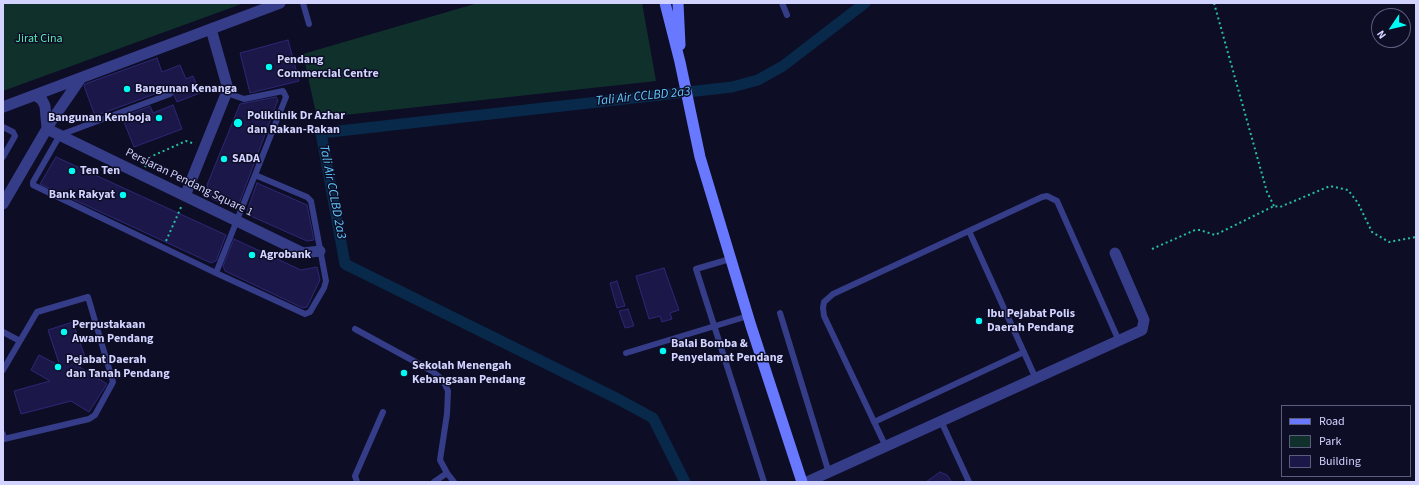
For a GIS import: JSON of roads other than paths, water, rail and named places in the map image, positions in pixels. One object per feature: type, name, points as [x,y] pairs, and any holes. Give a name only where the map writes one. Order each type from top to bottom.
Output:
[{"type":"main road","points":[[665,3],[680,62],[700,157],[748,316],[802,482]]},
{"type":"main road","points":[[678,3],[680,62]]},
{"type":"street","points":[[3,107],[280,3]]},
{"type":"street","points":[[185,196],[227,93],[228,83],[211,29]]},
{"type":"street","points":[[3,204],[49,125],[82,78]]},
{"type":"street","points":[[49,125],[65,84]]},
{"type":"street","points":[[35,95],[42,100],[45,106],[49,125]]},
{"type":"street","name":"Persiaran Pendang Square 1","points":[[49,125],[60,135],[302,253],[320,251]]},
{"type":"street","points":[[807,482],[1139,332],[1144,327],[1145,323],[1115,253]]},
{"type":"lane","points":[[303,3],[309,24]]},
{"type":"lane","points":[[782,3],[787,15]]},
{"type":"lane","points":[[216,273],[286,95],[280,91],[244,99],[227,93]]},
{"type":"lane","points":[[170,94],[60,135],[33,182],[34,187],[216,273],[307,314],[326,284],[313,207],[309,199],[255,176]]},
{"type":"lane","points":[[3,127],[13,132],[15,136],[3,157]]},
{"type":"lane","points":[[886,446],[824,316],[822,308],[824,302],[833,294],[1042,197],[1052,198],[1059,206],[1119,341]]},
{"type":"lane","points":[[969,231],[1036,379]]},
{"type":"lane","points":[[730,258],[696,269],[764,482]]},
{"type":"lane","points":[[3,370],[6,360],[20,341],[37,312],[88,297],[113,382],[95,415],[90,419],[4,438],[3,434]]},
{"type":"lane","points":[[780,314],[829,472]]},
{"type":"lane","points":[[626,353],[748,316]]},
{"type":"lane","points":[[355,329],[432,371],[443,380],[448,391],[447,414],[440,460],[454,482]]},
{"type":"lane","points":[[3,332],[20,341]]},
{"type":"lane","points":[[874,422],[1024,352]]},
{"type":"lane","points":[[357,482],[355,476],[383,412]]},
{"type":"lane","points":[[941,421],[969,482]]},
{"type":"lane","points":[[434,482],[447,473]]},
{"type":"waterway","name":"Tali Air CCLBD 2a3","points":[[685,482],[653,418],[616,398],[345,264],[321,133],[732,87],[758,80],[783,66],[865,3]]},
{"type":"place","name":"Pendang Commercial Centre","points":[[269,67]]},
{"type":"place","name":"Bangunan Kenanga","points":[[127,89]]},
{"type":"place","name":"Bangunan Kemboja","points":[[159,118]]},
{"type":"place","name":"Poliklinik Dr Azhar dan Rakan-Rakan","points":[[238,123]]},
{"type":"place","name":"SADA","points":[[224,159]]},
{"type":"place","name":"Ten Ten","points":[[72,171]]},
{"type":"place","name":"Bank Rakyat","points":[[123,195]]},
{"type":"place","name":"Agrobank","points":[[252,255]]},
{"type":"place","name":"Ibu Pejabat Polis Daerah Pendang","points":[[979,321]]},
{"type":"place","name":"Perpustakaan Awam Pendang","points":[[64,332]]},
{"type":"place","name":"Balai Bomba & Penyelamat Pendang","points":[[663,351]]},
{"type":"place","name":"Pejabat Daerah dan Tanah Pendang","points":[[58,367]]},
{"type":"place","name":"Sekolah Menengah Kebangsaan Pendang","points":[[404,373]]},
{"type":"park label","name":"Jirat Cina","points":[[39,39]]}]
